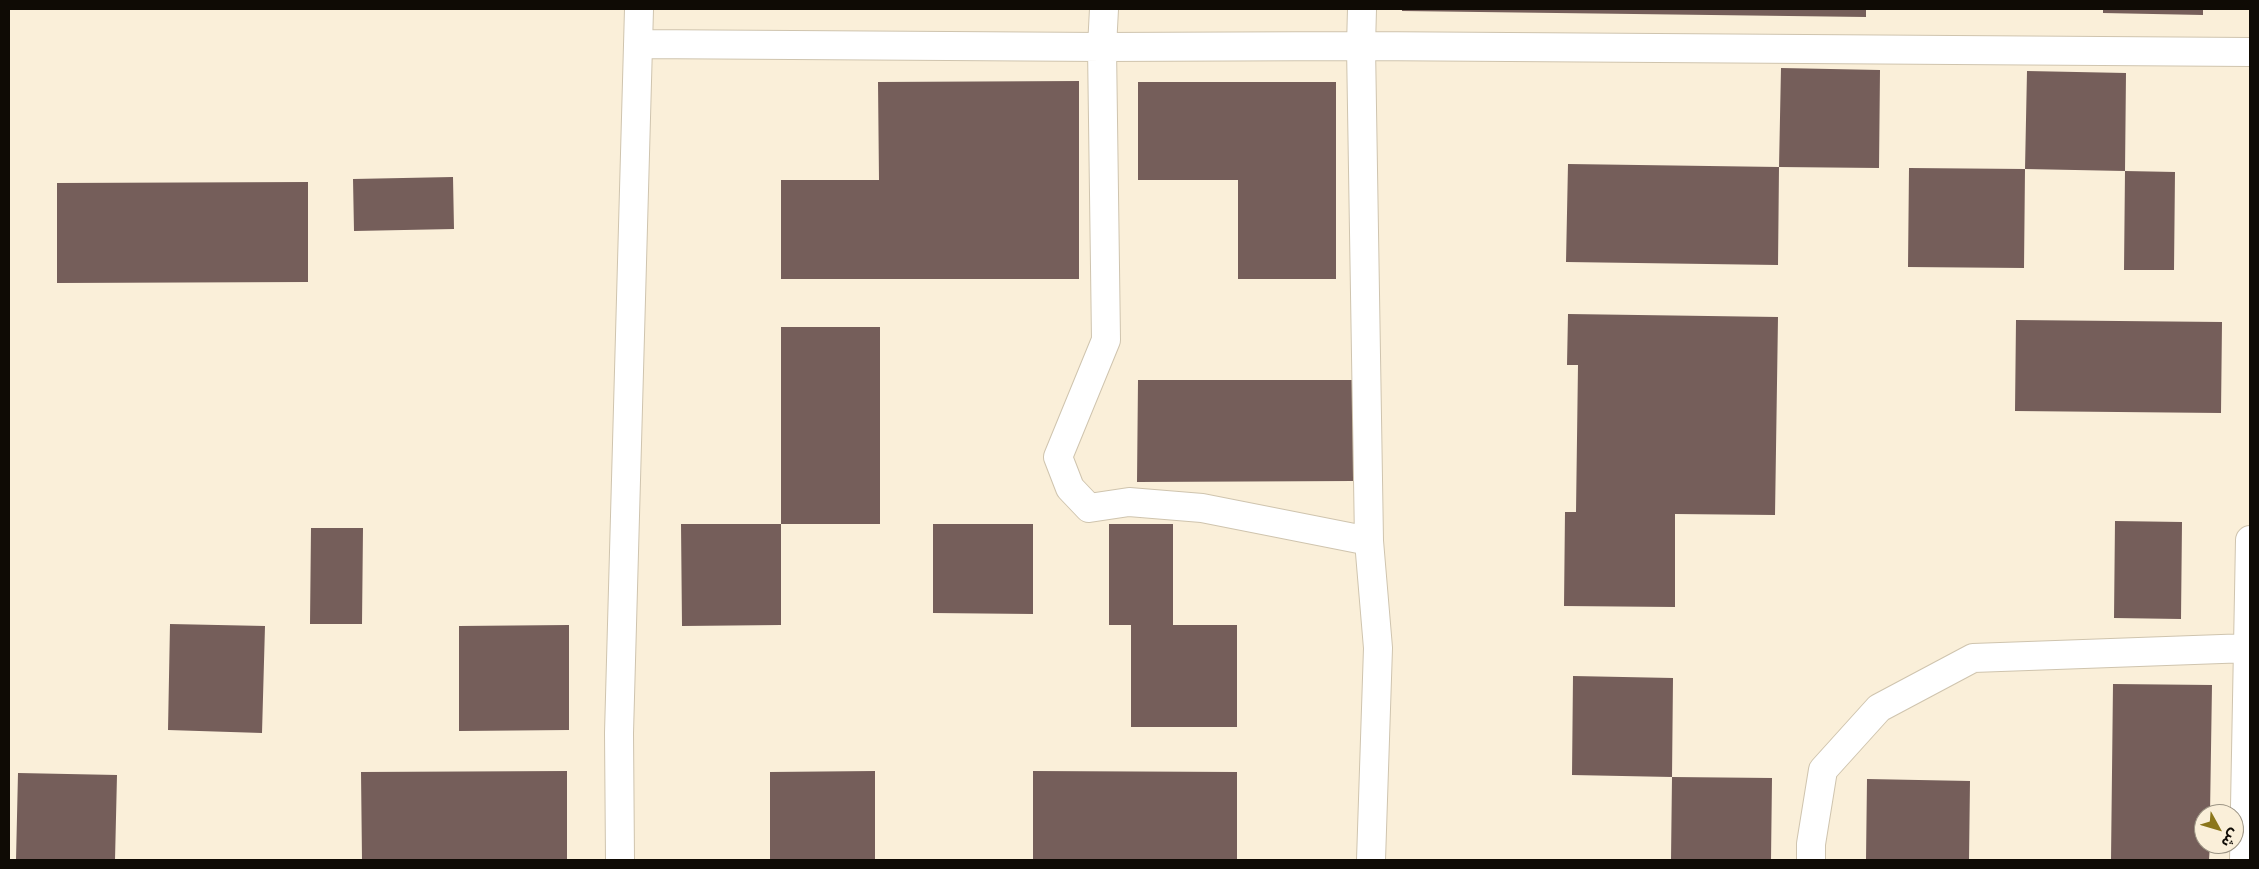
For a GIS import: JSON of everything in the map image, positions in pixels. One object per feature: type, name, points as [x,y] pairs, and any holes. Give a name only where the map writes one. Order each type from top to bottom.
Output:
[{"type":"street","points":[[620,860],[619,733],[639,9]]},
{"type":"street","points":[[1104,9],[1102,47],[1106,340],[1058,457],[1070,488],[1089,508],[1129,502],[1202,508],[1369,541]]},
{"type":"street","points":[[1362,9],[1369,541],[1378,648],[1371,860]]},
{"type":"street","points":[[638,44],[1102,47],[1361,46],[2250,52]]},
{"type":"street","points":[[2244,860],[2250,540]]},
{"type":"street","points":[[1810,860],[1823,770],[1879,708],[1973,658],[2249,648]]},
{"type":"building","points":[[1402,9],[1866,9],[1866,17],[1402,11]]},
{"type":"building","points":[[2103,9],[2203,9],[2203,15],[2103,13]]},
{"type":"building","points":[[1781,68],[1880,70],[1879,168],[1779,167]]},
{"type":"building","points":[[2027,71],[2126,73],[2125,171],[2025,169]]},
{"type":"building","points":[[1079,81],[1079,279],[781,279],[781,180],[879,180],[878,82]]},
{"type":"building","points":[[1138,82],[1336,82],[1336,279],[1238,279],[1238,180],[1138,180]]},
{"type":"building","points":[[1568,164],[1779,167],[1778,265],[1566,262]]},
{"type":"building","points":[[1909,168],[2025,169],[2024,268],[1908,267]]},
{"type":"building","points":[[2125,171],[2175,172],[2174,270],[2124,270]]},
{"type":"building","points":[[453,177],[454,229],[354,231],[353,179]]},
{"type":"building","points":[[308,182],[308,282],[57,283],[57,183]]},
{"type":"building","points":[[1568,314],[1778,317],[1775,515],[1675,514],[1675,607],[1564,606],[1565,512],[1576,512],[1578,365],[1567,365]]},
{"type":"building","points":[[2016,320],[2222,322],[2221,413],[2015,411]]},
{"type":"building","points":[[781,327],[880,327],[880,524],[781,524]]},
{"type":"building","points":[[1138,380],[1353,380],[1353,481],[1137,482]]},
{"type":"building","points":[[2115,521],[2182,522],[2181,619],[2114,618]]},
{"type":"building","points":[[681,524],[781,524],[781,625],[682,626]]},
{"type":"building","points":[[933,524],[1033,524],[1033,614],[933,613]]},
{"type":"building","points":[[1109,524],[1173,524],[1173,625],[1237,625],[1237,727],[1131,727],[1131,625],[1109,625]]},
{"type":"building","points":[[311,528],[363,528],[362,624],[310,624]]},
{"type":"building","points":[[170,624],[265,626],[262,733],[168,730]]},
{"type":"building","points":[[569,625],[569,730],[459,731],[459,626]]},
{"type":"building","points":[[1573,676],[1673,678],[1672,777],[1572,775]]},
{"type":"building","points":[[2113,684],[2212,685],[2210,804],[2194,804],[2194,854],[2209,854],[2209,860],[2111,860]]},
{"type":"building","points":[[567,771],[567,860],[362,860],[361,772]]},
{"type":"building","points":[[875,771],[875,860],[770,860],[770,772]]},
{"type":"building","points":[[1033,771],[1237,772],[1237,860],[1033,860]]},
{"type":"building","points":[[18,773],[117,775],[115,860],[16,860]]},
{"type":"building","points":[[1672,777],[1772,778],[1771,860],[1671,860]]},
{"type":"building","points":[[1867,779],[1970,781],[1969,860],[1866,860]]}]
